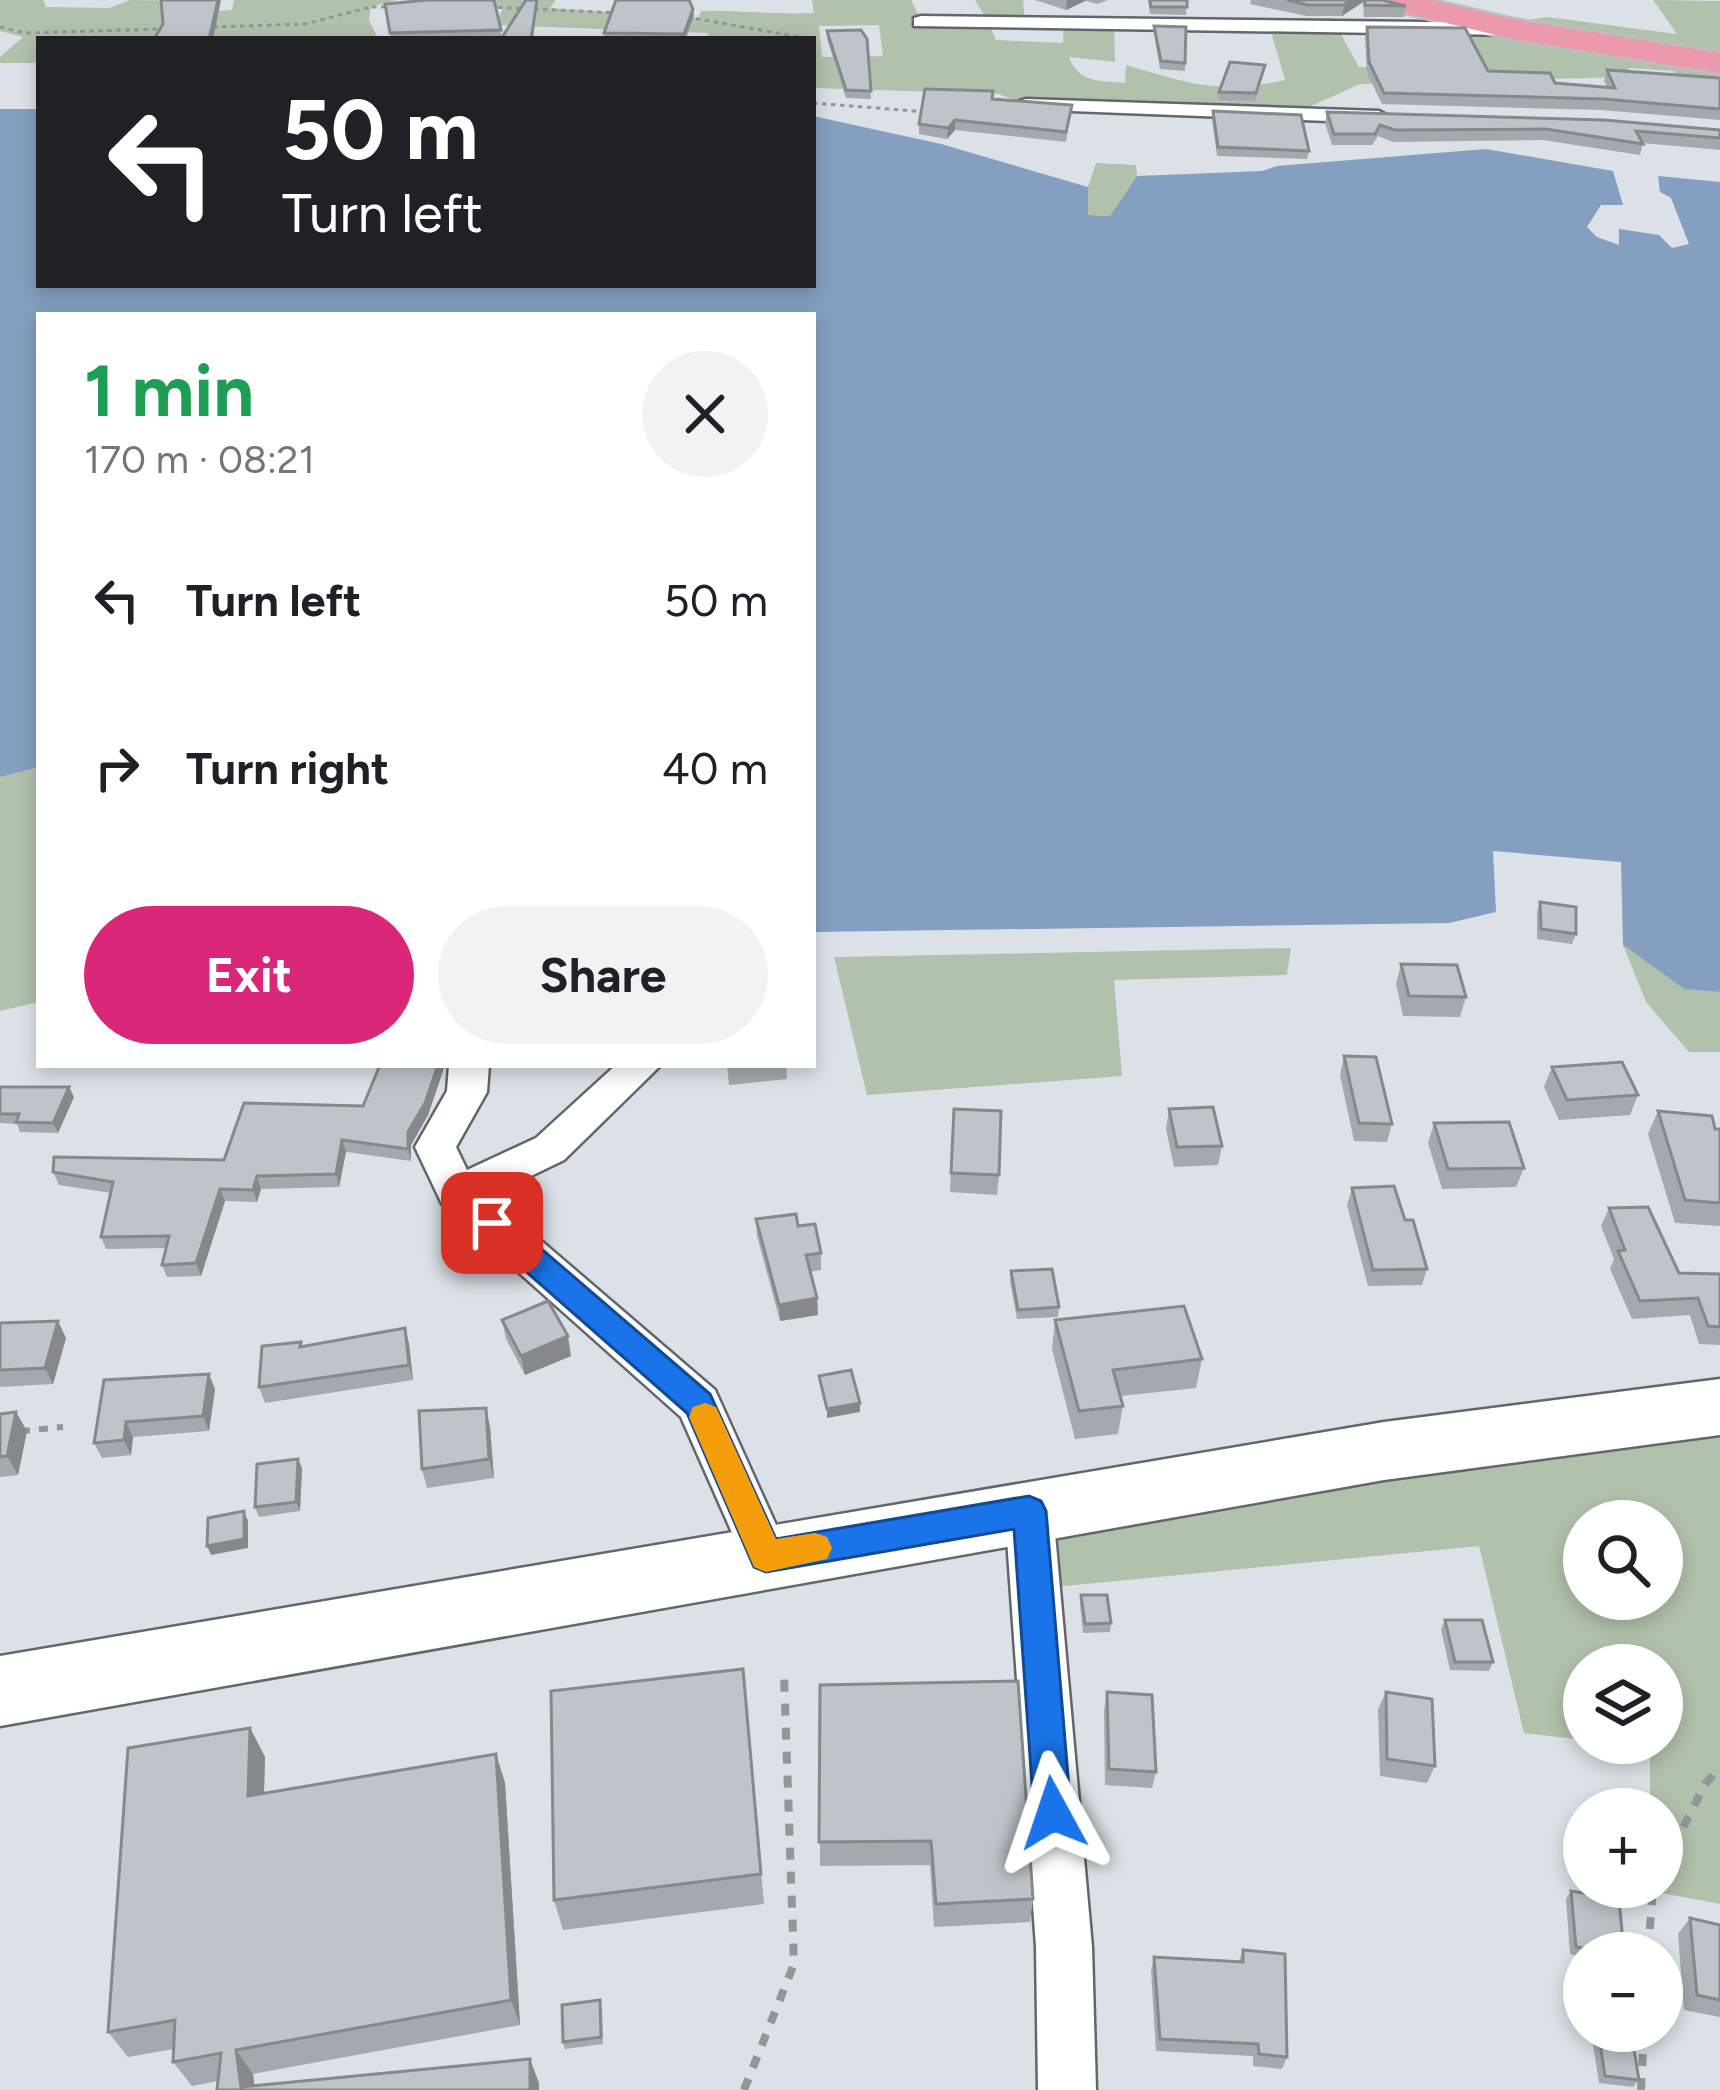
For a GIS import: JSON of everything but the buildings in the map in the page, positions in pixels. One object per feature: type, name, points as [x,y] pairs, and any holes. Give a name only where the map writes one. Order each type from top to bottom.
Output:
[{"type":"main road","points":[[1392,0],[1512,29],[1720,63]]},
{"type":"main road","points":[[0,1691],[1384,1451],[1720,1408]]},
{"type":"street","points":[[921,22],[1512,29]]},
{"type":"street","points":[[1026,105],[1396,117]]},
{"type":"street","points":[[469,1068],[467,1092],[436,1147],[457,1193],[699,1404],[766,1556]]},
{"type":"street","points":[[457,1193],[550,1149],[637,1068]]},
{"type":"street","points":[[1029,1511],[1064,1947],[1066,2090]]},
{"type":"path","points":[[199,27],[305,24],[397,3]]},
{"type":"path","points":[[488,7],[634,14]]},
{"type":"path","points":[[677,16],[794,36]]},
{"type":"path","points":[[0,27],[25,33],[178,28]]},
{"type":"path","points":[[816,40],[824,42]]},
{"type":"path","points":[[816,103],[942,112]]},
{"type":"path","points":[[0,1433],[63,1427]]},
{"type":"path","points":[[744,2090],[794,1964],[784,1676]]},
{"type":"path","points":[[1683,1828],[1705,1784],[1720,1768]]},
{"type":"path","points":[[1641,2090],[1643,2052]]},
{"type":"green space","points":[[0,0],[43,0],[46,7],[109,8],[130,0],[193,1],[192,13],[232,10],[234,0],[396,0],[371,7],[369,20],[377,36],[36,36],[36,63],[0,63],[0,57],[23,37],[0,31]]},
{"type":"green space","points":[[492,0],[556,0],[550,8],[698,18],[701,11],[814,13],[812,0],[911,0],[922,22],[987,20],[975,0],[1023,0],[1025,21],[988,22],[996,40],[1063,43],[1064,20],[1114,23],[1115,62],[1069,57],[1091,79],[1125,83],[1126,65],[1186,82],[1242,87],[1285,80],[1270,28],[1338,29],[1359,67],[1475,70],[1469,31],[1369,0],[1517,22],[1547,17],[1677,34],[1653,0],[1720,1],[1720,76],[1704,82],[1678,80],[1674,71],[1629,68],[1626,77],[1360,84],[1309,107],[1304,116],[1026,105],[999,94],[816,88],[816,36],[708,36],[495,25],[503,8],[488,7]],"holes":[[[879,25],[883,56],[822,57],[819,26]]]},
{"type":"green space","points":[[1096,163],[1136,165],[1137,176],[1110,216],[1087,215],[1088,187]]},
{"type":"green space","points":[[36,768],[36,1003],[0,1011],[0,777]]},
{"type":"green space","points":[[1623,945],[1684,989],[1720,992],[1720,1052],[1689,1052],[1646,1002]]},
{"type":"green space","points":[[1291,948],[1287,975],[1114,980],[1122,1076],[867,1095],[834,957]]},
{"type":"green space","points":[[1720,1407],[1720,1904],[1683,1897],[1683,1788],[1650,1788],[1650,1764],[1683,1764],[1683,1644],[1563,1644],[1563,1738],[1524,1733],[1479,1546],[1034,1589],[1029,1511]]},
{"type":"water","points":[[0,109],[36,109],[36,288],[816,288],[816,117],[941,144],[1088,187],[1088,215],[1110,216],[1137,176],[1262,171],[1486,149],[1613,171],[1623,205],[1601,205],[1587,227],[1597,237],[1619,245],[1619,229],[1659,235],[1672,248],[1689,244],[1671,198],[1660,192],[1658,176],[1720,182],[1720,992],[1684,989],[1623,945],[1621,862],[1493,851],[1496,912],[1449,923],[816,932],[816,312],[36,312],[36,768],[0,777]]},
{"type":"slow traffic","points":[[705,1417],[766,1556],[815,1548]]},
{"type":"route","points":[[492,1223],[699,1404],[766,1556],[1029,1511],[1053,1813]]}]
